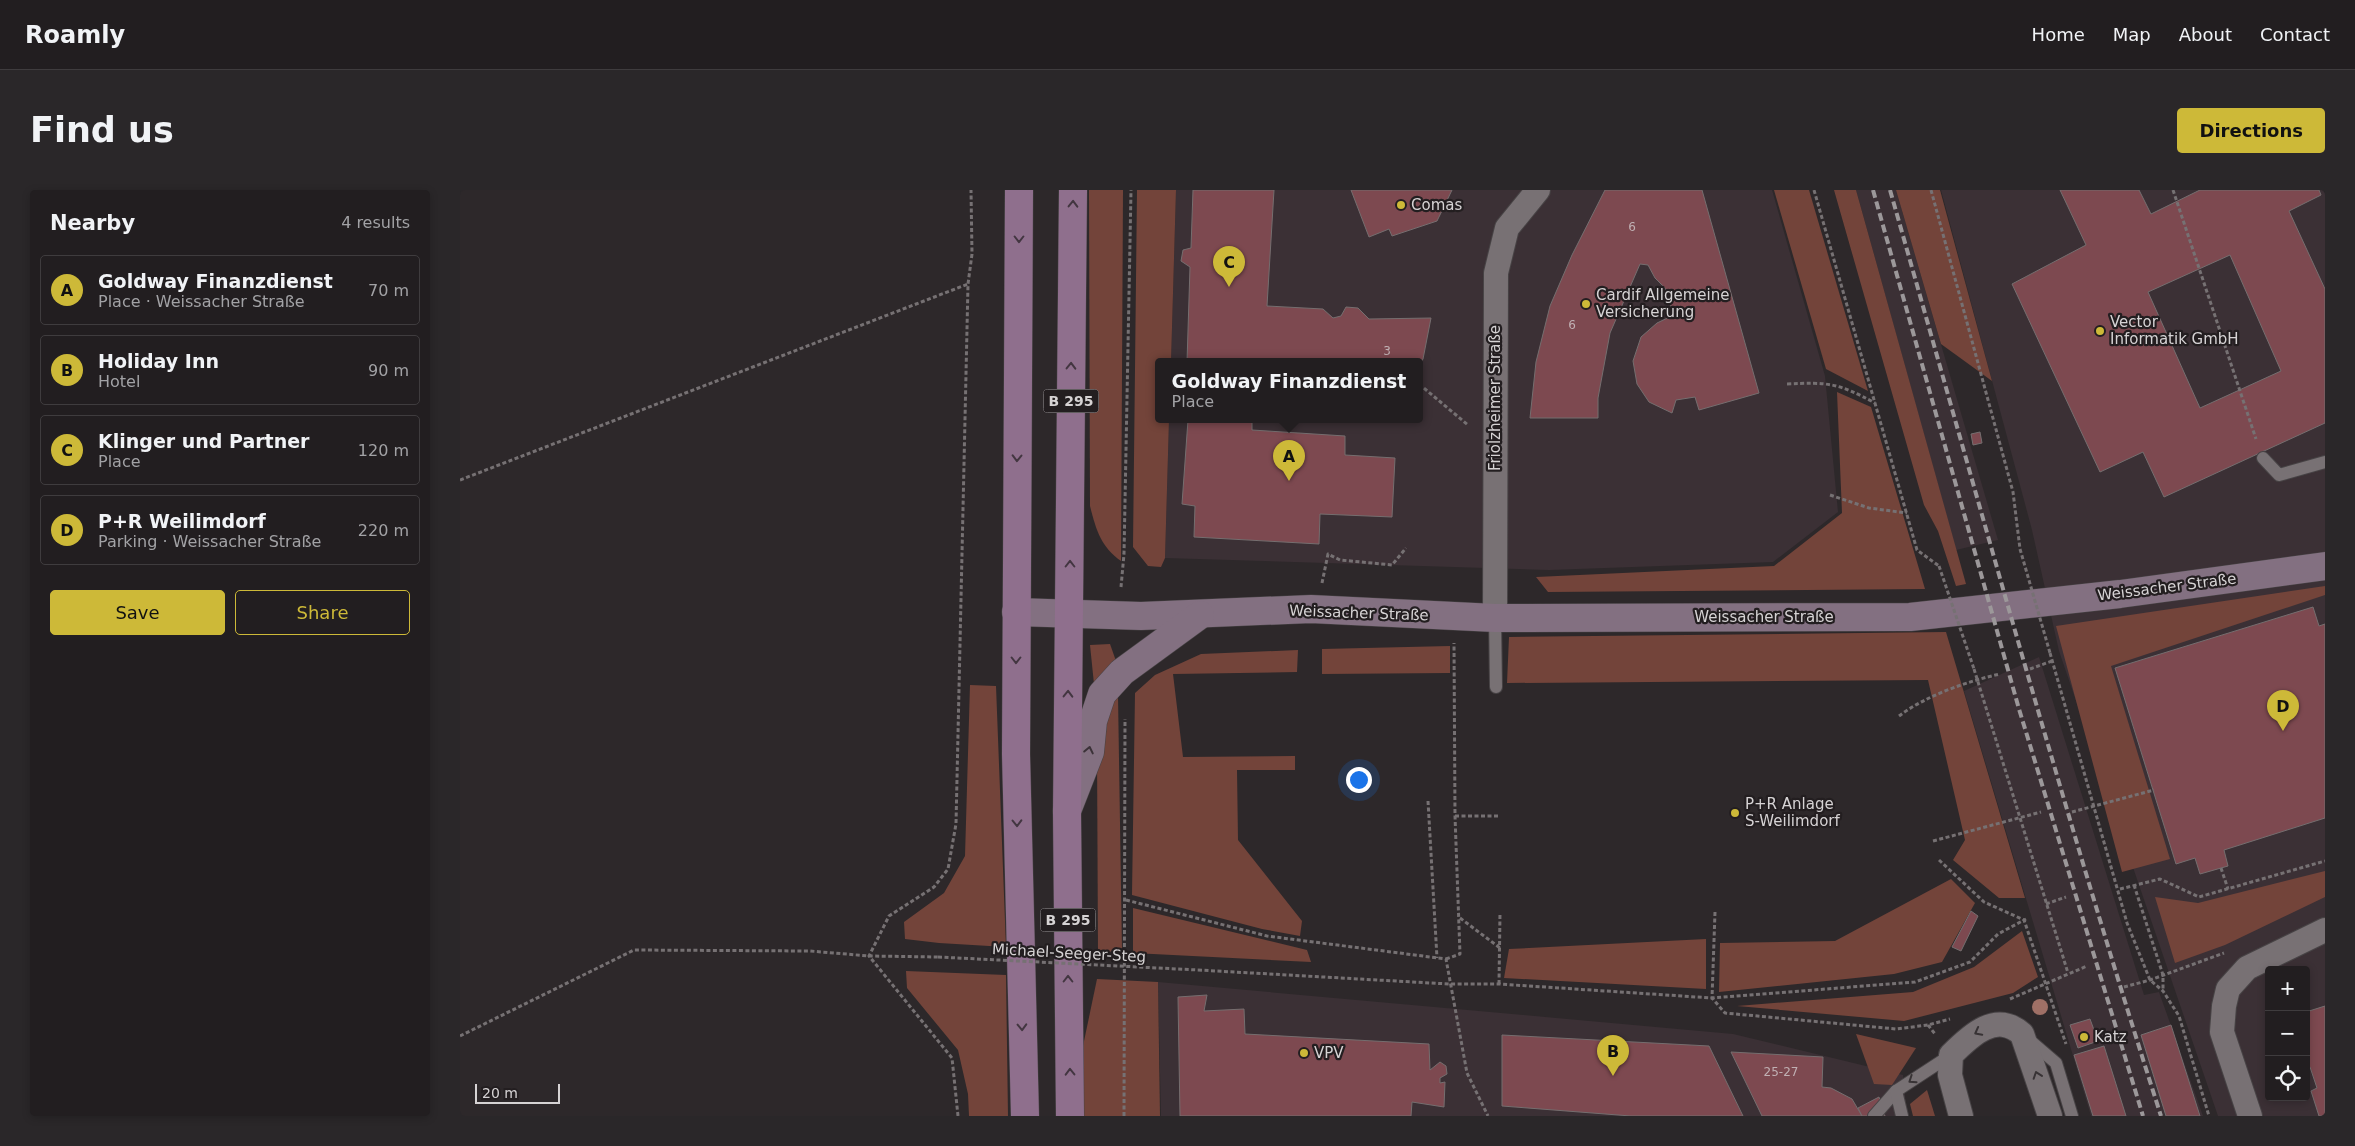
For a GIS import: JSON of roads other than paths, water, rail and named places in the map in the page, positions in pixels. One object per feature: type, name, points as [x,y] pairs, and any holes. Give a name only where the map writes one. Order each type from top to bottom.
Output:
[{"type":"main road","name":"B 295","points":[[1019,190],[1016,612],[1017,844],[1025,1116]]},
{"type":"main road","name":"B 295","points":[[1070,1116],[1067,813],[1073,190]]},
{"type":"street","name":"Friolzheimer Straße","points":[[1495,618],[1496,273],[1507,228],[1538,190]]},
{"type":"street","name":"Weissacher Straße","points":[[1016,612],[1141,616],[1311,609],[1495,618],[1910,616],[2120,594],[2325,566]]},
{"type":"street","points":[[1067,813],[1090,752],[1093,721],[1102,694],[1122,672],[1200,615]]},
{"type":"street","points":[[2250,1116],[2222,1032],[2224,1006],[2228,989],[2247,968],[2325,930]]},
{"type":"street","points":[[1961,1116],[1950,1075],[1950,1055],[1968,1038],[1993,1024],[2012,1025],[2022,1034],[2050,1116]]},
{"type":"lane","points":[[2263,458],[2279,475],[2325,462]]},
{"type":"lane","points":[[1495,618],[1496,687]]},
{"type":"lane","points":[[2022,1034],[2056,1063],[2072,1116]]},
{"type":"lane","points":[[1874,1116],[1896,1091],[1950,1055]]},
{"type":"lane","points":[[1896,1091],[1902,1116]]},
{"type":"railway","points":[[1873,190],[2019,709],[2143,1116]]},
{"type":"railway","points":[[1890,190],[2055,770],[2161,1116]]},
{"type":"place","name":"Comas","points":[[1401,205]]},
{"type":"place","name":"Klinger und Partner","points":[[1229,287]]},
{"type":"place","name":"Cardif Allgemeine Versicherung","points":[[1586,304]]},
{"type":"place","name":"Vector Informatik GmbH","points":[[2100,331]]},
{"type":"place","name":"Goldway Finanzdienst","points":[[1289,481]]},
{"type":"place","name":"P+R Weilimdorf","points":[[2283,731]]},
{"type":"place","name":"P+R Anlage S-Weilimdorf","points":[[1735,813]]},
{"type":"place","name":"Katz","points":[[2084,1037]]},
{"type":"place","name":"VPV","points":[[1304,1053]]},
{"type":"place","name":"Holiday Inn","points":[[1613,1076]]}]
